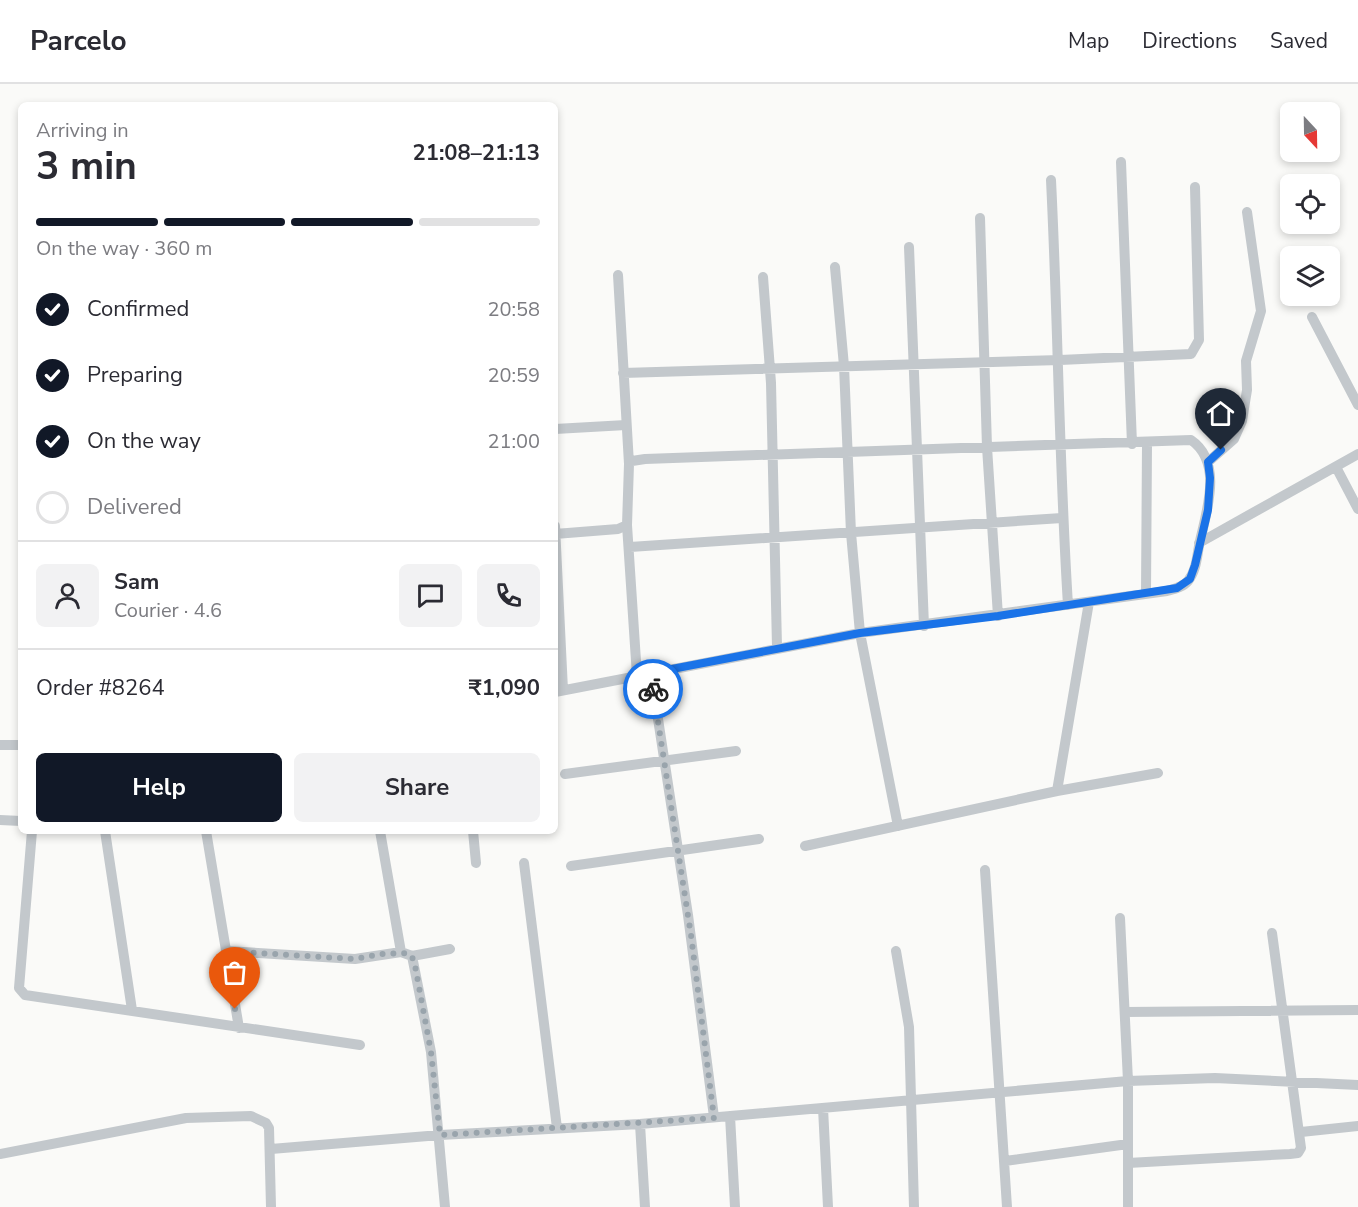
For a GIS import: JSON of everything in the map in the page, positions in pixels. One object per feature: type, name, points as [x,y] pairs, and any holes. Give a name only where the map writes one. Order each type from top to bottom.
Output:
[{"type":"street","points":[[1121,162],[1132,444]]},
{"type":"street","points":[[1051,180],[1060,360],[1062,518],[1068,605]]},
{"type":"street","points":[[623,373],[769,367],[986,363],[1191,354],[1200,340],[1195,187]]},
{"type":"street","points":[[1208,462],[1234,439],[1242,421],[1247,390],[1246,361],[1261,311],[1247,212]]},
{"type":"street","points":[[980,218],[987,447],[998,616]]},
{"type":"street","points":[[909,247],[916,448],[922,527],[924,626]]},
{"type":"street","points":[[835,267],[844,366],[846,451],[860,633],[898,826]]},
{"type":"street","points":[[618,275],[629,464],[626,472],[627,525],[637,676]]},
{"type":"street","points":[[763,277],[769,367],[777,647]]},
{"type":"street","points":[[1312,317],[1358,405]]},
{"type":"street","points":[[558,429],[626,425]]},
{"type":"street","points":[[558,652],[559,691],[777,647],[860,633],[998,616],[1167,591],[1190,579],[1208,510],[1210,478],[1208,462],[1191,440],[1147,444],[916,448],[772,456],[645,459],[629,464]]},
{"type":"street","points":[[1146,594],[1147,444]]},
{"type":"street","points":[[1199,543],[1358,454]]},
{"type":"street","points":[[1336,467],[1358,509]]},
{"type":"street","points":[[630,547],[1062,518]]},
{"type":"street","points":[[558,534],[618,529],[627,525]]},
{"type":"street","points":[[1057,791],[1089,602]]},
{"type":"street","points":[[651,673],[678,850],[714,1118]]},
{"type":"street","points":[[0,746],[18,745]]},
{"type":"street","points":[[565,774],[736,751]]},
{"type":"street","points":[[805,846],[1057,791],[1158,773]]},
{"type":"street","points":[[0,820],[18,821]]},
{"type":"street","points":[[32,834],[20,959],[21,992],[239,1029],[360,1045]]},
{"type":"street","points":[[105,834],[132,1010]]},
{"type":"street","points":[[206,834],[239,1029]]},
{"type":"street","points":[[381,834],[401,952]]},
{"type":"street","points":[[473,834],[476,863]]},
{"type":"street","points":[[571,866],[759,839]]},
{"type":"street","points":[[524,863],[557,1128]]},
{"type":"street","points":[[985,870],[1007,1207]]},
{"type":"street","points":[[1120,918],[1128,1081],[1128,1207]]},
{"type":"street","points":[[1128,1163],[1298,1153],[1301,1148],[1301,1132],[1272,933]]},
{"type":"street","points":[[226,951],[355,959],[401,952],[412,956],[450,949]]},
{"type":"street","points":[[896,951],[909,1027],[914,1207]]},
{"type":"street","points":[[412,956],[431,1052],[445,1207]]},
{"type":"street","points":[[1125,1012],[1358,1010]]},
{"type":"street","points":[[271,1149],[440,1135],[640,1124],[1128,1081],[1215,1078],[1358,1084]]},
{"type":"street","points":[[824,1108],[828,1207]]},
{"type":"street","points":[[0,1154],[186,1118],[251,1116],[266,1123],[271,1149],[271,1207]]},
{"type":"street","points":[[730,1116],[735,1207]]},
{"type":"street","points":[[640,1124],[645,1207]]},
{"type":"street","points":[[1301,1132],[1358,1126]]},
{"type":"street","points":[[1005,1161],[1128,1144]]},
{"type":"way so far","points":[[235,1009],[226,951],[355,959],[381,954],[408,953],[414,960],[431,1052],[440,1135],[714,1118],[691,935],[653,689]]},
{"type":"route","points":[[653,689],[651,673],[777,647],[1177,588],[1190,579],[1195,565],[1208,510],[1210,478],[1208,462],[1221,450]]}]
